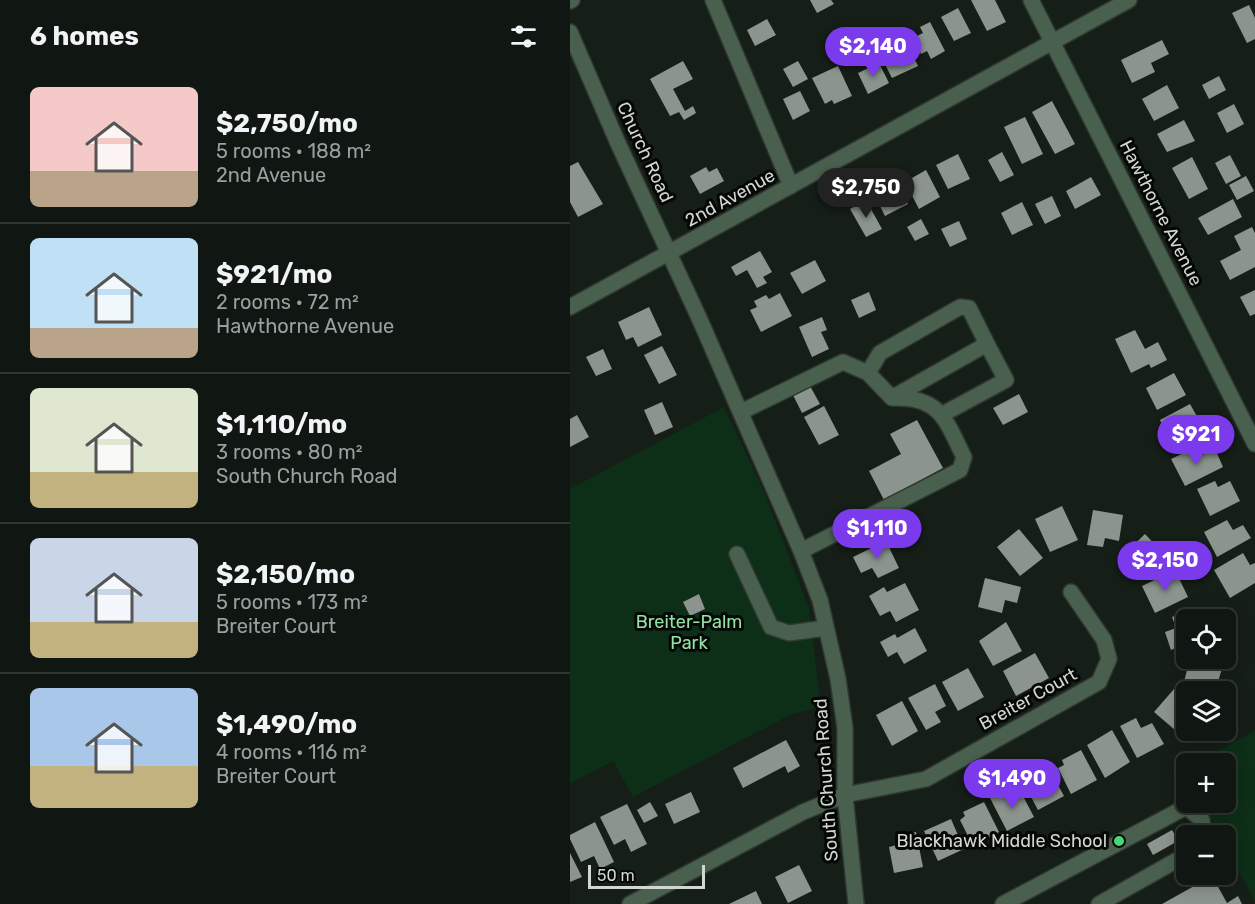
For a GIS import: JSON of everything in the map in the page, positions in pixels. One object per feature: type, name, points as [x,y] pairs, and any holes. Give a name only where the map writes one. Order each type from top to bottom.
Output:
[{"type":"street","points":[[713,0],[791,186]]},
{"type":"street","name":"Hawthorne Avenue","points":[[1032,0],[1255,444]]},
{"type":"street","name":"2nd Avenue","points":[[570,307],[1129,0]]},
{"type":"street","name":"Church Road","points":[[570,32],[617,141],[700,320]]},
{"type":"street","points":[[868,374],[880,353],[960,308],[969,308],[1006,380],[943,414]]},
{"type":"street","name":"South Church Road","points":[[700,320],[801,551],[820,600],[838,679],[845,728],[845,795],[856,904]]},
{"type":"street","points":[[892,398],[987,344]]},
{"type":"street","points":[[741,412],[843,362],[868,374],[892,398],[913,397],[929,403],[943,414],[964,457],[960,470],[801,551]]},
{"type":"street","points":[[737,554],[771,627],[789,633],[826,628]]},
{"type":"street","name":"Breiter Court","points":[[630,904],[802,812],[845,795],[926,779],[1099,681],[1109,659],[1104,640],[1071,592]]},
{"type":"street","points":[[1003,904],[1186,807],[1202,820],[1203,825]]},
{"type":"street","points":[[1099,904],[1176,861]]},
{"type":"green space","name":"Breiter-Palm Park","points":[[724,407],[762,487],[809,608],[821,707],[792,714],[633,797],[613,761],[570,783],[570,489]]},
{"type":"green space","points":[[1255,731],[1255,902],[1236,866],[1236,825],[1213,825],[1207,813],[1236,813],[1236,753],[1214,753]]},
{"type":"building","points":[[810,0],[831,0],[834,4],[817,13]]},
{"type":"building","points":[[971,0],[995,0],[1006,22],[987,31]]},
{"type":"building","points":[[1249,5],[1255,18],[1255,39],[1247,43],[1232,13]]},
{"type":"building","points":[[958,8],[971,33],[954,41],[941,17]]},
{"type":"building","points":[[767,19],[776,35],[755,46],[747,30]]},
{"type":"building","points":[[930,22],[945,51],[931,59],[927,51],[921,54],[913,38],[923,33],[920,27]]},
{"type":"building","points":[[901,32],[918,66],[892,78],[875,45]]},
{"type":"building","points":[[1162,40],[1169,54],[1151,63],[1155,72],[1132,83],[1121,60]]},
{"type":"building","points":[[683,61],[693,79],[673,89],[685,111],[693,106],[696,113],[684,120],[679,112],[670,116],[650,79]]},
{"type":"building","points":[[798,61],[808,79],[793,87],[783,69]]},
{"type":"building","points":[[879,63],[889,83],[868,94],[858,73]]},
{"type":"building","points":[[838,66],[852,96],[834,104],[832,100],[825,104],[812,78]]},
{"type":"building","points":[[1219,76],[1226,90],[1209,99],[1202,85]]},
{"type":"building","points":[[1167,85],[1179,108],[1154,121],[1142,99]]},
{"type":"building","points":[[800,91],[810,111],[793,120],[783,99]]},
{"type":"building","points":[[1052,101],[1075,144],[1055,154],[1032,112]]},
{"type":"building","points":[[1234,104],[1244,124],[1227,133],[1217,113]]},
{"type":"building","points":[[1025,117],[1043,154],[1022,164],[1004,127]]},
{"type":"building","points":[[1184,120],[1195,141],[1167,152],[1157,134]]},
{"type":"building","points":[[1002,152],[1014,175],[1000,182],[988,160]]},
{"type":"building","points":[[958,154],[970,179],[948,189],[936,165]]},
{"type":"building","points":[[1230,155],[1241,176],[1226,184],[1215,163]]},
{"type":"building","points":[[1192,157],[1208,189],[1189,199],[1172,168]]},
{"type":"building","points":[[578,162],[603,204],[578,217],[570,202],[570,166]]},
{"type":"building","points":[[706,167],[709,172],[717,168],[724,181],[700,194],[690,176]]},
{"type":"building","points":[[926,170],[940,197],[919,209],[905,182]]},
{"type":"building","points":[[1246,176],[1254,191],[1237,200],[1229,185]]},
{"type":"building","points":[[1091,177],[1101,195],[1075,209],[1066,191]]},
{"type":"building","points":[[898,186],[908,204],[885,216],[876,198]]},
{"type":"building","points":[[1052,196],[1061,216],[1045,224],[1035,204]]},
{"type":"building","points":[[1233,199],[1242,217],[1208,235],[1198,218]]},
{"type":"building","points":[[866,200],[882,229],[866,237],[850,209]]},
{"type":"building","points":[[1022,202],[1033,225],[1012,235],[1001,213]]},
{"type":"building","points":[[921,219],[929,234],[915,241],[907,227]]},
{"type":"building","points":[[959,221],[967,239],[950,247],[941,229]]},
{"type":"building","points":[[1252,227],[1255,233],[1255,267],[1230,280],[1220,261],[1241,250],[1234,236]]},
{"type":"building","points":[[760,251],[772,272],[763,277],[767,283],[757,288],[747,270],[736,276],[731,267]]},
{"type":"building","points":[[815,260],[826,281],[802,294],[790,273]]},
{"type":"building","points":[[1255,290],[1255,314],[1250,316],[1240,297]]},
{"type":"building","points":[[869,292],[876,310],[859,318],[851,300]]},
{"type":"building","points":[[780,293],[792,316],[761,332],[750,310],[757,307],[754,301],[766,295],[769,299]]},
{"type":"building","points":[[649,307],[662,335],[638,347],[633,337],[626,340],[618,322]]},
{"type":"building","points":[[822,317],[827,330],[821,332],[829,349],[812,357],[799,327]]},
{"type":"building","points":[[1135,330],[1145,349],[1158,342],[1167,360],[1151,368],[1149,364],[1131,373],[1115,339]]},
{"type":"building","points":[[662,346],[677,375],[659,384],[644,355]]},
{"type":"building","points":[[603,349],[612,369],[596,376],[586,357]]},
{"type":"building","points":[[1174,373],[1186,395],[1157,410],[1146,388]]},
{"type":"building","points":[[810,386],[820,404],[802,413],[793,395]]},
{"type":"building","points":[[1019,394],[1028,412],[1003,425],[993,408]]},
{"type":"building","points":[[662,402],[673,427],[655,435],[644,410]]},
{"type":"building","points":[[1190,404],[1199,420],[1187,427],[1194,440],[1175,450],[1160,420]]},
{"type":"building","points":[[824,406],[839,435],[819,445],[804,417]]},
{"type":"building","points":[[577,415],[589,437],[570,447],[570,419]]},
{"type":"building","points":[[917,420],[943,468],[884,500],[869,471],[901,454],[890,434]]},
{"type":"building","points":[[1192,449],[1196,458],[1215,449],[1223,467],[1185,486],[1171,459]]},
{"type":"building","points":[[1215,481],[1218,487],[1230,481],[1240,501],[1210,516],[1197,489]]},
{"type":"building","points":[[1062,506],[1078,540],[1050,552],[1035,519]]},
{"type":"building","points":[[1093,510],[1123,515],[1119,541],[1105,538],[1103,547],[1087,545]]},
{"type":"building","points":[[1227,520],[1233,530],[1243,525],[1251,538],[1217,557],[1204,532]]},
{"type":"building","points":[[1019,529],[1043,558],[1020,576],[997,547]]},
{"type":"building","points":[[1145,534],[1165,555],[1150,570],[1143,563],[1135,571],[1121,557]]},
{"type":"building","points":[[886,541],[899,568],[878,578],[872,568],[861,573],[853,557]]},
{"type":"building","points":[[1243,553],[1250,565],[1255,563],[1255,583],[1230,598],[1214,570]]},
{"type":"building","points":[[1175,570],[1188,597],[1155,613],[1142,586]]},
{"type":"building","points":[[985,578],[1021,587],[1017,603],[1005,600],[1002,613],[978,607]]},
{"type":"building","points":[[905,583],[919,610],[896,622],[890,611],[880,616],[869,596],[884,587],[887,592]]},
{"type":"building","points":[[699,594],[705,609],[690,616],[683,602]]},
{"type":"building","points":[[1176,615],[1176,628],[1172,617]]},
{"type":"building","points":[[1006,622],[1022,651],[993,666],[979,641]]},
{"type":"building","points":[[915,628],[927,651],[904,664],[897,652],[888,657],[880,642],[895,634],[897,638]]},
{"type":"building","points":[[1176,628],[1176,648],[1171,650],[1165,632]]},
{"type":"building","points":[[1035,653],[1049,678],[1016,696],[1003,671]]},
{"type":"building","points":[[968,668],[984,697],[958,711],[942,682]]},
{"type":"building","points":[[1187,669],[1222,669],[1218,681],[1184,681]]},
{"type":"building","points":[[935,684],[946,706],[935,712],[941,722],[926,730],[908,698]]},
{"type":"building","points":[[1174,689],[1176,691],[1176,731],[1154,712]]},
{"type":"building","points":[[902,701],[918,731],[892,746],[876,715]]},
{"type":"building","points":[[1136,718],[1141,728],[1152,723],[1164,744],[1137,758],[1120,726]]},
{"type":"building","points":[[1112,730],[1130,762],[1105,778],[1087,745]]},
{"type":"building","points":[[786,740],[800,766],[788,773],[785,766],[743,788],[733,768]]},
{"type":"building","points":[[1081,750],[1097,780],[1071,794],[1058,768],[1064,765],[1062,760]]},
{"type":"building","points":[[1048,767],[1064,796],[1038,810],[1022,780]]},
{"type":"building","points":[[1005,790],[1011,801],[1023,796],[1034,817],[1007,831],[990,798]]},
{"type":"building","points":[[691,792],[700,812],[674,824],[665,804]]},
{"type":"building","points":[[650,802],[658,816],[644,823],[637,810]]},
{"type":"building","points":[[984,802],[999,832],[973,846],[960,820],[965,816],[963,812]]},
{"type":"building","points":[[627,804],[647,844],[631,852],[625,839],[614,845],[600,817]]},
{"type":"building","points":[[951,819],[964,849],[938,861],[924,831]]},
{"type":"building","points":[[595,822],[614,862],[600,869],[594,856],[581,862],[570,839],[570,835]]},
{"type":"building","points":[[1172,830],[1176,837],[1176,842],[1153,855],[1147,844]]},
{"type":"building","points":[[916,832],[923,867],[894,873],[889,847],[901,844],[899,835]]},
{"type":"building","points":[[570,853],[582,877],[570,882]]},
{"type":"building","points":[[799,865],[812,891],[788,903],[775,877]]},
{"type":"building","points":[[1196,885],[1217,885],[1227,903],[1238,896],[1242,904],[1162,904]]},
{"type":"building","points":[[756,891],[762,904],[729,904]]},
{"type":"place","name":"Blackhawk Middle School","points":[[1119,841]]}]
